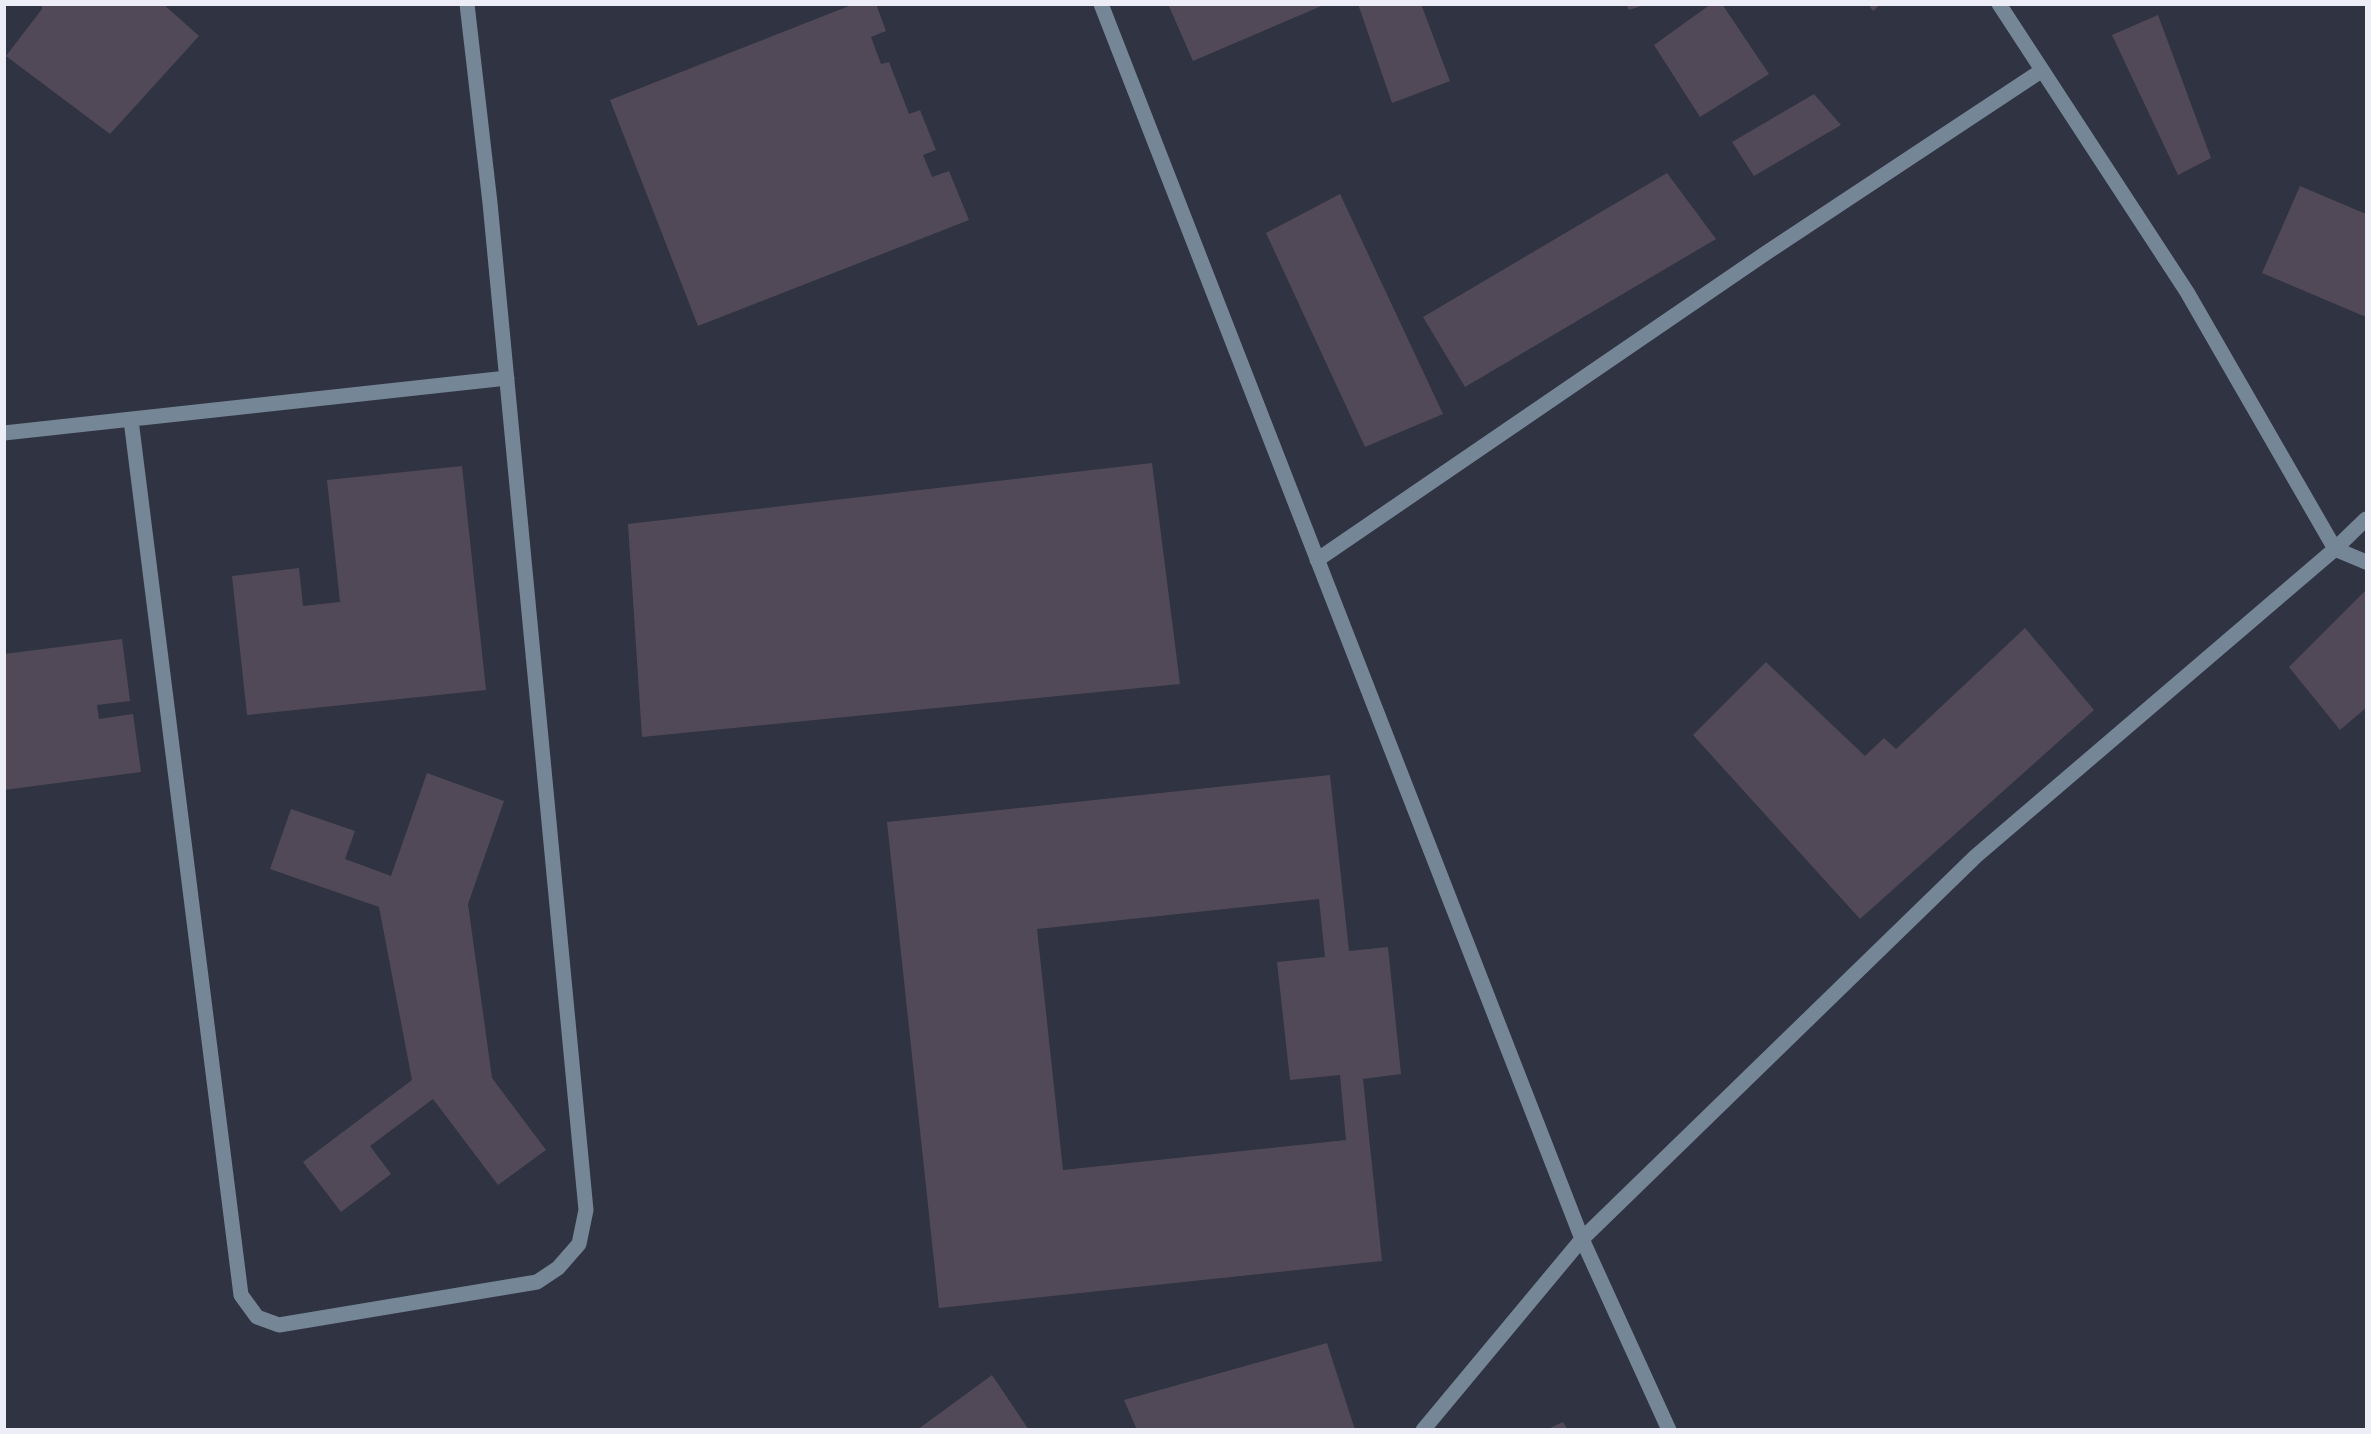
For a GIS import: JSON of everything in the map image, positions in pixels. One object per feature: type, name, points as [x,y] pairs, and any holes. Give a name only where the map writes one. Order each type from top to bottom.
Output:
[{"type":"street","points":[[131,420],[241,1295],[257,1317],[279,1325],[537,1282],[558,1268],[579,1244],[586,1210],[490,203],[467,4]]},
{"type":"street","points":[[1101,4],[1582,1239],[1670,1430]]},
{"type":"street","points":[[1999,4],[2187,292],[2335,549],[2367,562]]},
{"type":"street","points":[[1317,560],[1766,253],[2041,71]]},
{"type":"street","points":[[4,434],[507,378]]},
{"type":"street","points":[[1423,1430],[1582,1239],[1976,855],[2335,549],[2367,519]]},
{"type":"building","points":[[42,4],[163,4],[199,36],[110,134],[6,56],[42,9]]},
{"type":"building","points":[[854,4],[876,4],[886,31],[871,37],[881,64],[889,62],[909,114],[920,110],[936,150],[923,155],[932,177],[949,171],[969,220],[698,326],[610,100]]},
{"type":"building","points":[[1168,4],[1326,4],[1193,61]]},
{"type":"building","points":[[1358,4],[1421,4],[1450,81],[1392,103]]},
{"type":"building","points":[[1626,4],[1644,4],[1644,5],[1629,10]]},
{"type":"building","points":[[1711,4],[1722,4],[1769,74],[1700,117],[1654,45]]},
{"type":"building","points":[[1868,4],[1881,4],[1873,11]]},
{"type":"building","points":[[2158,15],[2211,158],[2178,175],[2112,35]]},
{"type":"building","points":[[1814,94],[1841,125],[1754,176],[1732,142]]},
{"type":"building","points":[[1667,173],[1716,239],[1465,387],[1423,317]]},
{"type":"building","points":[[2300,186],[2366,214],[2366,317],[2262,273]]},
{"type":"building","points":[[1340,194],[1443,414],[1365,447],[1266,233]]},
{"type":"building","points":[[1152,463],[1180,684],[642,737],[628,524]]},
{"type":"building","points":[[462,466],[486,690],[247,715],[232,576],[299,568],[303,606],[340,602],[327,480]]},
{"type":"building","points":[[2365,591],[2366,708],[2340,730],[2289,667]]},
{"type":"building","points":[[2025,628],[2094,710],[1860,919],[1693,735],[1766,662],[1865,756],[1884,738],[1896,749]]},
{"type":"building","points":[[122,639],[130,701],[97,705],[99,719],[133,714],[141,772],[4,790],[4,654]]},
{"type":"building","points":[[427,773],[504,801],[468,904],[492,1078],[546,1150],[498,1185],[433,1099],[370,1146],[391,1174],[341,1212],[303,1162],[412,1080],[379,907],[270,869],[291,809],[355,831],[345,859],[391,876]]},
{"type":"building","points":[[1330,775],[1349,951],[1388,947],[1401,1074],[1363,1079],[1382,1261],[939,1308],[887,822]],"holes":[[[1319,899],[1325,957],[1277,962],[1290,1080],[1340,1075],[1346,1140],[1063,1170],[1037,929]]]},
{"type":"building","points":[[1327,1343],[1355,1430],[1137,1430],[1124,1400]]},
{"type":"building","points":[[992,1375],[1029,1430],[917,1430]]},
{"type":"building","points":[[1563,1422],[1568,1430],[1546,1430]]}]
